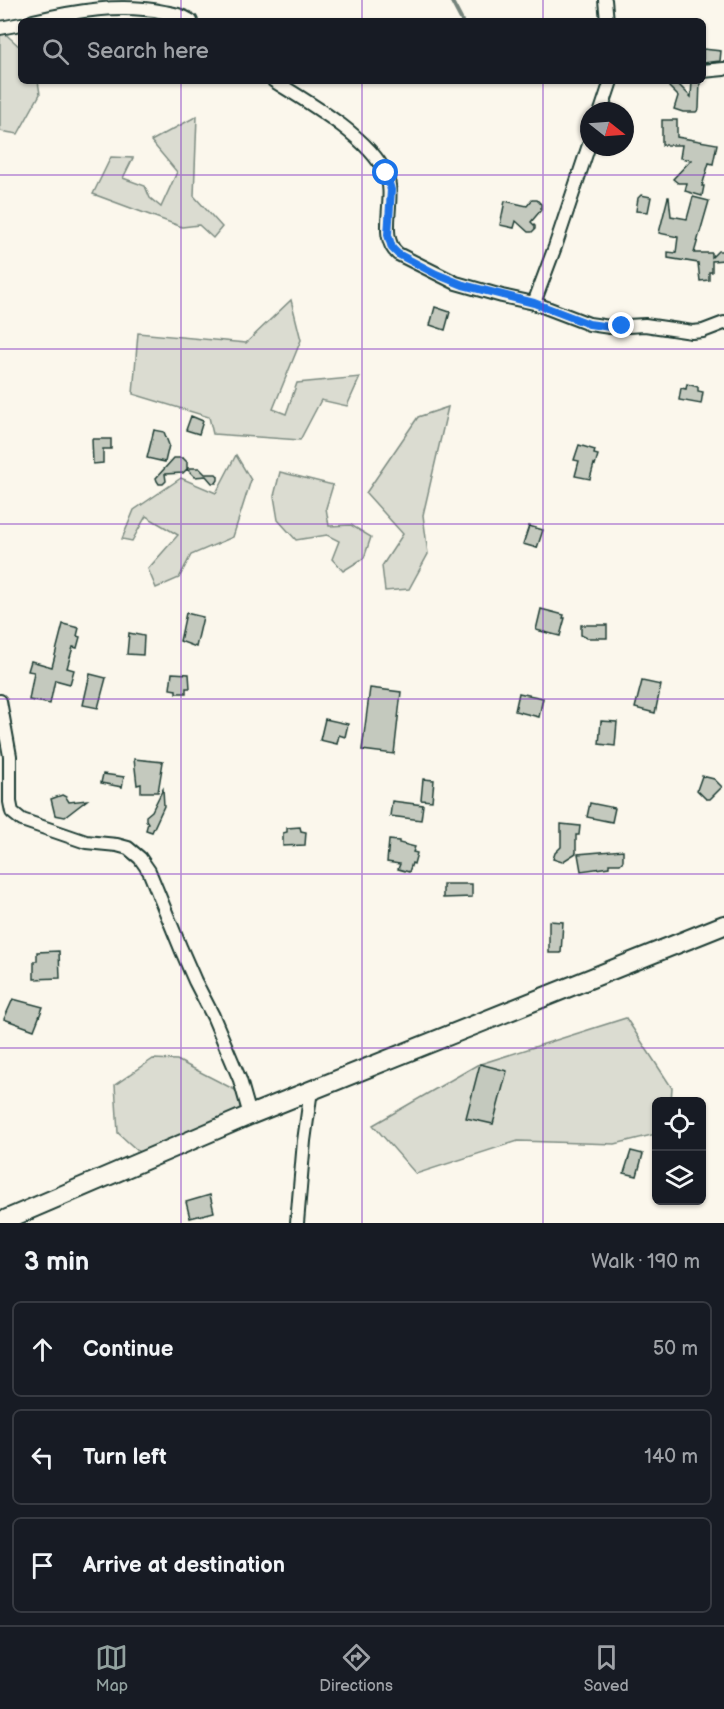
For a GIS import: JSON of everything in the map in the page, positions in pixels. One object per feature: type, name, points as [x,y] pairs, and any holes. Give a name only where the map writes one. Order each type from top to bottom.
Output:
[{"type":"street","points":[[605,0],[607,18]]},
{"type":"street","points":[[47,18],[90,9],[130,8],[156,10],[186,18]]},
{"type":"street","points":[[0,28],[18,25]]},
{"type":"street","points":[[706,71],[724,69]]},
{"type":"street","points":[[279,84],[345,129],[373,153],[381,164],[391,190],[388,235],[395,251],[456,283],[534,303],[578,321],[600,326],[645,326],[693,332],[703,331],[724,323]]},
{"type":"street","points":[[604,102],[610,84]]},
{"type":"street","points":[[534,303],[585,156]]},
{"type":"street","points":[[0,701],[10,756],[12,812],[22,820],[86,842],[128,848],[140,858],[149,871],[181,949],[213,1016],[241,1083],[249,1115]]},
{"type":"street","points":[[0,1222],[249,1115],[724,925]]},
{"type":"street","points":[[297,1223],[311,1090]]},
{"type":"shaded area","points":[[0,29],[18,45],[18,84],[38,84],[40,94],[18,134],[0,131]]},
{"type":"shaded area","points":[[197,116],[194,196],[222,227],[213,238],[199,225],[182,227],[93,194],[111,157],[133,158],[123,178],[145,186],[150,198],[161,207],[177,172],[151,141]]},
{"type":"shaded area","points":[[291,300],[301,340],[273,409],[286,414],[297,383],[360,377],[347,406],[321,400],[300,440],[213,434],[209,417],[133,394],[138,333],[246,343]]},
{"type":"shaded area","points":[[448,407],[423,515],[428,554],[409,589],[385,591],[382,566],[403,534],[366,493],[418,417]]},
{"type":"shaded area","points":[[236,455],[251,480],[233,537],[191,555],[179,578],[156,588],[148,569],[178,535],[146,516],[132,541],[122,539],[134,510],[181,478],[216,493]]},
{"type":"shaded area","points":[[280,472],[333,485],[326,508],[329,526],[351,525],[371,537],[364,558],[343,571],[332,559],[339,541],[327,535],[296,540],[278,520],[274,496]]},
{"type":"shaded area","points":[[626,1018],[672,1088],[671,1097],[652,1097],[652,1135],[615,1144],[518,1141],[416,1174],[373,1125],[477,1065]]},
{"type":"shaded area","points":[[153,1059],[177,1060],[241,1093],[239,1121],[179,1155],[139,1152],[118,1133],[115,1085]]},
{"type":"building","points":[[706,49],[721,51],[720,61],[706,63]]},
{"type":"building","points":[[669,84],[678,84],[691,97],[692,84],[700,84],[699,109],[696,112],[683,112],[674,109],[678,96]]},
{"type":"building","points":[[662,120],[677,120],[677,137],[717,144],[713,164],[709,163],[702,186],[704,186],[702,196],[685,191],[687,183],[678,183],[673,179],[691,160],[680,158],[682,145],[662,145]]},
{"type":"building","points":[[641,195],[651,197],[648,212],[636,211],[638,198]]},
{"type":"building","points":[[668,197],[671,216],[687,219],[693,197],[709,201],[694,253],[712,253],[712,257],[718,251],[724,251],[724,260],[712,261],[709,280],[700,281],[698,263],[668,258],[668,252],[676,253],[678,237],[659,233]]},
{"type":"building","points":[[532,200],[537,200],[541,204],[541,210],[531,222],[535,226],[532,232],[528,232],[516,221],[514,228],[500,225],[505,201],[527,206]]},
{"type":"building","points":[[435,307],[450,312],[445,330],[430,325]]},
{"type":"building","points":[[687,384],[698,387],[698,391],[703,392],[701,404],[679,400],[681,388],[686,389]]},
{"type":"building","points":[[191,416],[203,421],[199,434],[186,430]]},
{"type":"building","points":[[154,430],[164,432],[169,445],[165,462],[147,458]]},
{"type":"building","points":[[92,439],[111,439],[111,449],[103,449],[103,463],[93,464]]},
{"type":"building","points":[[579,445],[595,450],[594,454],[598,455],[590,479],[575,476],[579,461],[574,460]]},
{"type":"building","points":[[174,458],[183,458],[187,462],[187,468],[199,468],[205,474],[216,474],[218,480],[212,483],[206,476],[195,477],[187,469],[183,473],[165,474],[166,481],[159,484],[156,478]]},
{"type":"building","points":[[529,526],[543,530],[537,548],[523,544]]},
{"type":"building","points":[[541,609],[564,615],[560,636],[536,630]]},
{"type":"building","points":[[186,613],[203,617],[196,647],[180,641]]},
{"type":"building","points":[[63,624],[79,628],[77,636],[80,637],[77,648],[73,647],[67,668],[74,670],[70,684],[55,680],[50,704],[29,700],[34,672],[28,671],[31,661],[52,667]]},
{"type":"building","points":[[581,625],[607,625],[607,638],[587,638],[581,635]]},
{"type":"building","points":[[129,633],[144,636],[143,655],[127,654]]},
{"type":"building","points":[[172,673],[189,674],[190,688],[186,688],[186,693],[176,693],[176,690],[170,689]]},
{"type":"building","points":[[90,674],[106,678],[98,708],[83,705]]},
{"type":"building","points":[[642,681],[661,685],[655,713],[635,708]]},
{"type":"building","points":[[370,688],[401,692],[394,754],[362,750]]},
{"type":"building","points":[[519,693],[543,698],[539,717],[515,711]]},
{"type":"building","points":[[325,719],[348,724],[345,737],[339,735],[337,744],[320,740]]},
{"type":"building","points":[[601,721],[617,722],[615,746],[599,744]]},
{"type":"building","points":[[134,759],[163,762],[158,792],[141,792],[141,784],[137,785]]},
{"type":"building","points":[[103,774],[124,777],[122,787],[101,783]]},
{"type":"building","points":[[702,776],[714,779],[722,787],[710,799],[706,799],[697,790]]},
{"type":"building","points":[[423,779],[434,780],[432,801],[421,800]]},
{"type":"building","points":[[163,789],[164,806],[152,832],[146,830],[148,823],[146,816],[152,811]]},
{"type":"building","points":[[62,795],[69,802],[87,800],[65,817],[55,815],[51,799]]},
{"type":"building","points":[[392,801],[423,805],[421,820],[390,816]]},
{"type":"building","points":[[590,803],[615,808],[612,822],[587,817]]},
{"type":"building","points":[[561,824],[580,826],[579,835],[576,835],[576,853],[562,862],[553,859],[561,847]]},
{"type":"building","points":[[300,827],[301,831],[306,832],[305,845],[283,846],[283,833],[287,832],[287,828]]},
{"type":"building","points":[[389,840],[415,847],[413,852],[417,853],[409,872],[398,869],[400,864],[387,862]]},
{"type":"building","points":[[623,850],[623,861],[620,864],[609,864],[609,867],[581,871],[578,854]]},
{"type":"building","points":[[443,884],[472,884],[472,897],[443,898]]},
{"type":"building","points":[[549,921],[563,922],[561,953],[549,953]]},
{"type":"building","points":[[59,951],[60,978],[34,979],[34,961],[37,961],[37,952]]},
{"type":"building","points":[[13,999],[43,1007],[34,1030],[4,1019]]},
{"type":"building","points":[[480,1064],[507,1071],[493,1124],[466,1118]]},
{"type":"building","points":[[631,1151],[643,1154],[637,1176],[624,1173]]},
{"type":"building","points":[[210,1195],[214,1212],[190,1218],[186,1202]]},
{"type":"waterway","points":[[451,0],[460,18]]},
{"type":"route","points":[[386,173],[391,190],[388,235],[392,248],[398,254],[456,283],[534,303],[589,324],[622,326]]}]
